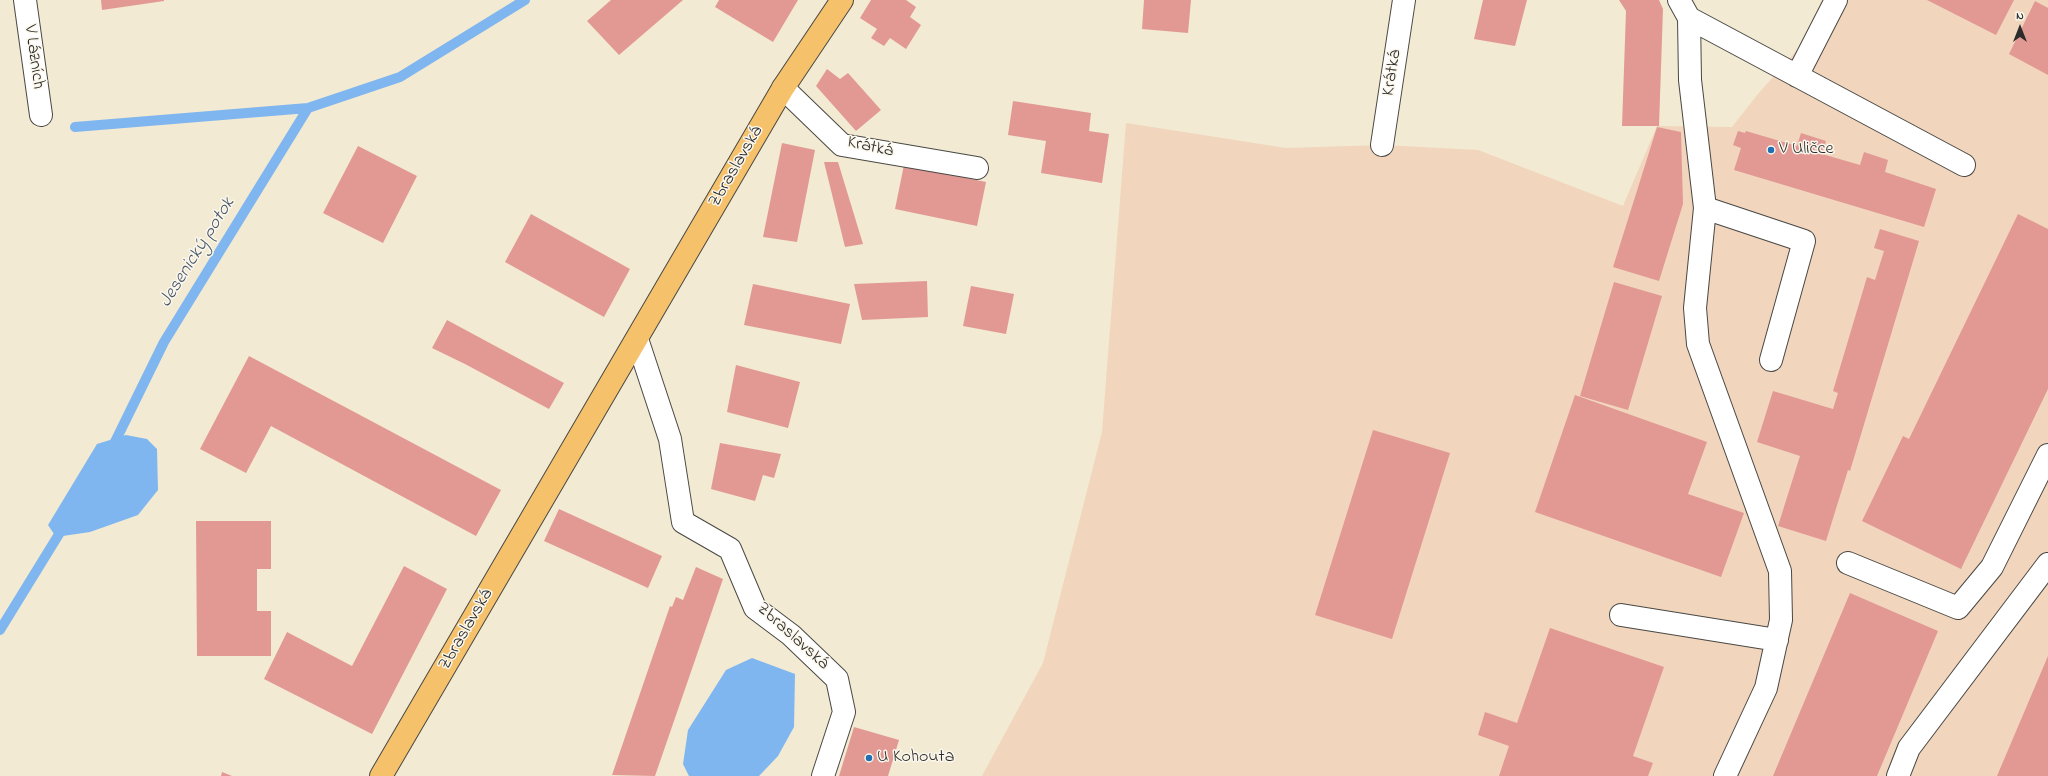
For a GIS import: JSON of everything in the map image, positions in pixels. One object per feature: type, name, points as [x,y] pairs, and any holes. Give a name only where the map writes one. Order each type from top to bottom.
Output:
[{"type":"main road","name":"Zbraslavská","points":[[382,776],[783,88],[842,0]]},
{"type":"street","name":"V Lázních","points":[[25,0],[41,114]]},
{"type":"street","name":"Krátká","points":[[1382,145],[1404,0]]},
{"type":"street","points":[[1796,76],[1836,0]]},
{"type":"street","points":[[1684,9],[1796,76],[1964,166]]},
{"type":"street","points":[[1684,9],[1690,80],[1705,208],[1695,308],[1698,344],[1780,571],[1781,620],[1766,688],[1725,776]]},
{"type":"street","name":"Krátká","points":[[783,88],[842,145],[977,168]]},
{"type":"street","points":[[1705,208],[1804,241],[1772,360]]},
{"type":"street","name":"Zbraslavská","points":[[638,339],[670,439],[683,522],[730,549],[755,608],[791,634],[837,679],[844,712],[823,776]]},
{"type":"street","points":[[1848,563],[1958,608],[1992,567],[2048,455]]},
{"type":"street","points":[[1898,776],[1909,748],[2048,564]]},
{"type":"street","points":[[1621,615],[1777,640]]},
{"type":"shaded area","points":[[1822,0],[2048,0],[2048,776],[982,776],[1043,663],[1102,432],[1126,123],[1286,148],[1382,145],[1478,150],[1623,206],[1657,126],[1732,127],[1758,94],[1798,49]]},
{"type":"water","points":[[126,435],[147,439],[157,449],[158,490],[138,515],[90,532],[56,537],[48,525],[97,444]]},
{"type":"water","points":[[752,658],[795,674],[794,727],[778,756],[759,776],[689,776],[683,764],[688,730],[726,670]]},
{"type":"building","points":[[101,0],[164,0],[164,1],[102,10]]},
{"type":"building","points":[[611,0],[683,0],[619,55],[587,21]]},
{"type":"building","points":[[719,0],[798,0],[773,42],[715,7]]},
{"type":"building","points":[[871,0],[906,0],[916,7],[910,17],[921,25],[906,49],[890,38],[884,46],[871,38],[877,29],[860,18]]},
{"type":"building","points":[[1144,0],[1191,0],[1188,33],[1142,29]]},
{"type":"building","points":[[1483,0],[1527,0],[1515,46],[1474,39]]},
{"type":"building","points":[[1619,0],[1659,0],[1663,9],[1659,126],[1622,126],[1626,11]]},
{"type":"building","points":[[1927,0],[2014,0],[1996,35]]},
{"type":"building","points":[[2035,1],[2048,8],[2048,75],[2009,54]]},
{"type":"building","points":[[827,69],[840,79],[848,73],[881,110],[856,131],[816,86]]},
{"type":"building","points":[[1013,101],[1091,113],[1089,131],[1109,134],[1102,183],[1041,173],[1046,141],[1008,135]]},
{"type":"building","points":[[1657,127],[1681,132],[1683,204],[1659,281],[1613,267]]},
{"type":"building","points":[[1738,131],[1745,133],[1746,131],[1797,146],[1801,133],[1826,141],[1822,154],[1860,165],[1864,152],[1888,160],[1885,172],[1936,189],[1924,227],[1734,170],[1741,148],[1733,145]]},
{"type":"building","points":[[782,143],[815,150],[797,242],[763,237]]},
{"type":"building","points":[[358,146],[417,176],[383,243],[323,213]]},
{"type":"building","points":[[824,162],[838,162],[863,244],[845,247]]},
{"type":"building","points":[[904,165],[986,182],[977,226],[895,209]]},
{"type":"building","points":[[531,214],[630,269],[604,317],[505,262]]},
{"type":"building","points":[[2018,214],[2048,229],[2048,389],[1961,569],[1862,521],[1903,436],[1909,439]]},
{"type":"building","points":[[1880,229],[1919,241],[1850,471],[1848,470],[1826,541],[1778,526],[1800,456],[1757,442],[1773,391],[1833,409],[1838,393],[1833,391],[1867,277],[1875,280],[1884,251],[1874,248]]},
{"type":"building","points":[[927,281],[928,317],[862,320],[854,284]]},
{"type":"building","points":[[1614,282],[1662,296],[1628,410],[1580,396]]},
{"type":"building","points":[[753,284],[850,304],[841,344],[744,325]]},
{"type":"building","points":[[971,286],[1014,294],[1006,334],[963,326]]},
{"type":"building","points":[[447,320],[564,383],[549,409],[432,348]]},
{"type":"building","points":[[249,356],[501,490],[476,536],[271,426],[246,473],[200,449]]},
{"type":"building","points":[[736,365],[800,382],[788,428],[727,412]]},
{"type":"building","points":[[1575,395],[1707,442],[1688,494],[1744,513],[1721,577],[1535,512]]},
{"type":"building","points":[[1373,430],[1450,453],[1392,639],[1315,615]]},
{"type":"building","points":[[720,443],[781,454],[774,478],[763,475],[755,501],[711,489]]},
{"type":"building","points":[[559,509],[662,556],[648,588],[544,541]]},
{"type":"building","points":[[196,521],[271,521],[271,569],[257,569],[257,611],[271,611],[271,656],[197,656]]},
{"type":"building","points":[[404,566],[447,589],[372,734],[264,679],[287,632],[352,666]]},
{"type":"building","points":[[696,567],[723,579],[655,776],[612,775],[670,606],[672,607],[676,597],[683,600]]},
{"type":"building","points":[[1850,593],[1938,631],[1877,776],[1773,776]]},
{"type":"building","points":[[1550,628],[1664,667],[1633,756],[1653,763],[1648,776],[1499,776],[1509,746],[1478,735],[1485,712],[1517,723]]},
{"type":"building","points":[[2048,656],[2048,776],[1997,776]]},
{"type":"building","name":"U Kohouta","points":[[854,727],[899,740],[888,776],[839,776]]},
{"type":"building","points":[[222,772],[232,776],[221,776]]},
{"type":"waterway","name":"Jesenický potok","points":[[111,450],[164,342],[308,108],[400,77],[525,0]]},
{"type":"waterway","points":[[75,127],[308,108]]},
{"type":"waterway","name":"Jesenický potok","points":[[0,630],[64,526]]},
{"type":"place","name":"V Uličce","points":[[1771,150]]},
{"type":"place","name":"U Kohouta","points":[[869,758]]}]
